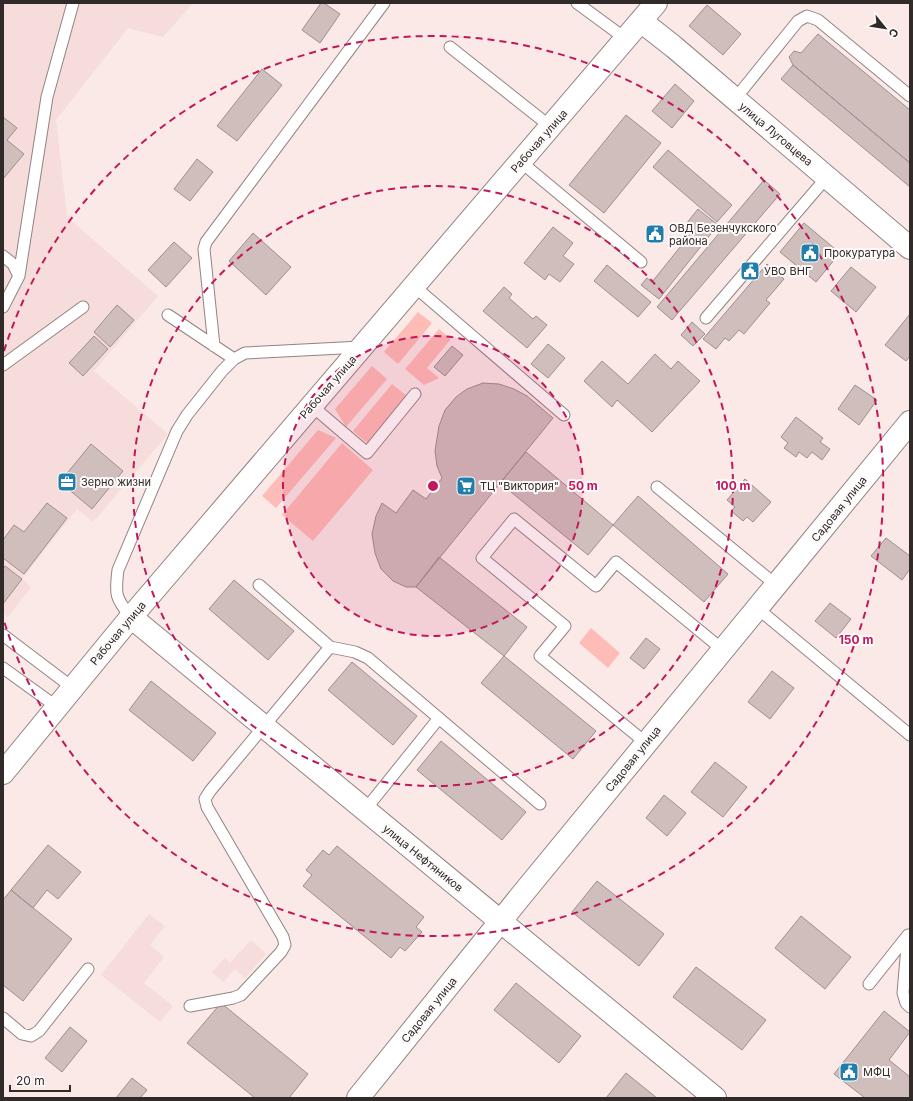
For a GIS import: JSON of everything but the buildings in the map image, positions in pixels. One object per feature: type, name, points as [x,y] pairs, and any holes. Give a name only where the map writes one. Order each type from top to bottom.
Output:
[{"type":"street","name":"Рабочая улица","points":[[3,773],[131,617],[656,3]]},
{"type":"street","name":"улица Луговцева","points":[[641,21],[735,98],[910,248]]},
{"type":"street","name":"Садовая улица","points":[[358,1098],[646,743],[910,422]]},
{"type":"street","name":"улица Нефтяников","points":[[131,617],[716,1098]]},
{"type":"lane","points":[[3,307],[19,276],[47,97],[73,3]]},
{"type":"lane","points":[[214,346],[204,249],[206,242],[384,3]]},
{"type":"lane","points":[[577,3],[626,39]]},
{"type":"lane","points":[[735,98],[798,21],[807,16],[818,20],[910,96]]},
{"type":"lane","points":[[450,48],[550,127]]},
{"type":"lane","points":[[521,162],[641,262]]},
{"type":"lane","points":[[706,318],[827,177]]},
{"type":"lane","points":[[3,256],[13,264],[19,276]]},
{"type":"lane","points":[[414,286],[564,415]]},
{"type":"lane","points":[[3,365],[83,307]]},
{"type":"lane","points":[[168,315],[234,359]]},
{"type":"lane","points":[[131,617],[121,605],[116,590],[118,570],[177,431],[187,415],[222,371],[234,359],[244,353],[362,347]]},
{"type":"lane","points":[[312,406],[367,453],[415,394]]},
{"type":"lane","points":[[657,487],[776,585]]},
{"type":"lane","points":[[646,743],[540,656],[565,626],[482,558],[514,519],[596,586],[616,562],[723,650]]},
{"type":"lane","points":[[259,585],[330,647],[362,654],[540,804]]},
{"type":"lane","points":[[757,608],[910,735]]},
{"type":"lane","points":[[3,635],[73,688]]},
{"type":"lane","points":[[190,1006],[233,998],[241,995],[281,952],[285,945],[283,937],[207,808],[206,799],[210,791],[330,647]]},
{"type":"lane","points":[[3,668],[57,707]]},
{"type":"lane","points":[[365,810],[439,718]]},
{"type":"lane","points":[[869,984],[909,934]]},
{"type":"lane","points":[[909,934],[903,993],[906,1002],[910,1007]]},
{"type":"lane","points":[[3,1018],[22,1034],[31,1036],[39,1031],[88,969]]},
{"type":"shaded area","points":[[3,3],[193,3],[163,37],[128,28],[56,120],[67,217],[158,296],[94,371],[168,434],[93,522],[77,509],[22,579],[31,587],[8,617],[3,613]]},
{"type":"shaded area","points":[[418,312],[432,323],[398,364],[384,352]]},
{"type":"shaded area","points":[[439,329],[451,339],[427,368],[439,378],[424,385],[405,369]]},
{"type":"shaded area","points":[[372,366],[387,379],[346,427],[335,409]]},
{"type":"shaded area","points":[[392,384],[407,396],[367,443],[353,431]]},
{"type":"shaded area","points":[[318,430],[336,438],[276,508],[262,496]]},
{"type":"shaded area","points":[[342,443],[373,470],[313,541],[282,515]]},
{"type":"shaded area","points":[[591,628],[620,653],[608,668],[579,643]]},
{"type":"shaded area","points":[[149,914],[165,926],[150,945],[164,957],[144,983],[173,1006],[160,1022],[101,975]]},
{"type":"shaded area","points":[[251,940],[266,954],[245,978],[235,969],[223,982],[212,972],[225,958],[230,963]]},
{"type":"place","name":"ОВД Безенчукского района","points":[[655,234]]},
{"type":"place","name":"Прокуратура","points":[[810,253]]},
{"type":"place","name":"УВО ВНГ","points":[[750,271]]},
{"type":"place","name":"Зерно жизни","points":[[67,482]]},
{"type":"place","name":"ТЦ \"Виктория\"","points":[[466,486]]},
{"type":"place","name":"МФЦ","points":[[849,1072]]}]
